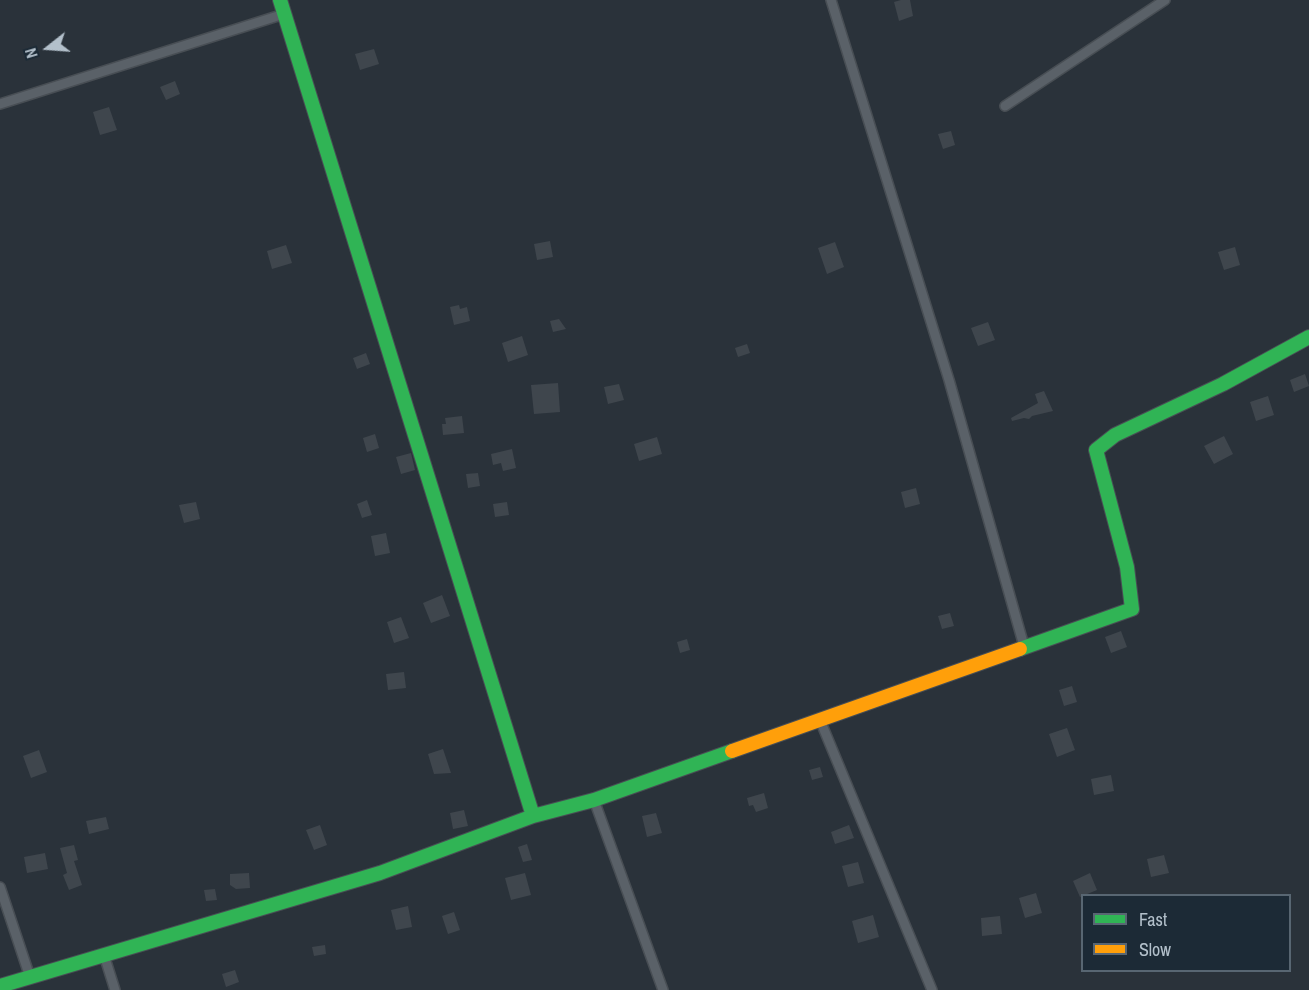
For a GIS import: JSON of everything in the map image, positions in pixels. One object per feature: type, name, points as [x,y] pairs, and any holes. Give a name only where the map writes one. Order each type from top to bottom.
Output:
[{"type":"street","points":[[280,0],[533,816]]},
{"type":"street","points":[[831,0],[949,380],[1024,646]]},
{"type":"street","points":[[1005,106],[1165,0]]},
{"type":"street","points":[[0,104],[284,14]]},
{"type":"street","points":[[0,986],[380,873],[533,816],[594,800],[1132,609],[1127,567],[1096,450],[1115,435],[1223,384],[1309,337]]},
{"type":"street","points":[[820,720],[932,990]]},
{"type":"street","points":[[594,800],[663,990]]},
{"type":"street","points":[[0,887],[30,976]]},
{"type":"street","points":[[104,955],[115,990]]},
{"type":"building","points":[[910,0],[913,16],[899,21],[894,2]]},
{"type":"building","points":[[374,49],[379,64],[360,70],[355,54]]},
{"type":"building","points":[[175,81],[180,94],[166,100],[160,87]]},
{"type":"building","points":[[109,107],[117,130],[100,135],[93,112]]},
{"type":"building","points":[[951,131],[955,145],[943,149],[938,134]]},
{"type":"building","points":[[550,241],[553,257],[537,260],[534,244]]},
{"type":"building","points":[[835,242],[844,267],[827,274],[818,248]]},
{"type":"building","points":[[286,245],[292,263],[272,269],[267,251]]},
{"type":"building","points":[[1235,247],[1240,265],[1224,270],[1218,252]]},
{"type":"building","points":[[459,305],[460,309],[467,307],[470,321],[454,325],[450,307]]},
{"type":"building","points":[[559,319],[566,329],[553,332],[550,321]]},
{"type":"building","points":[[988,322],[995,340],[978,346],[971,328]]},
{"type":"building","points":[[522,336],[528,355],[508,362],[502,343]]},
{"type":"building","points":[[747,344],[750,353],[738,357],[735,348]]},
{"type":"building","points":[[366,353],[370,364],[357,369],[353,358]]},
{"type":"building","points":[[1305,374],[1309,386],[1294,392],[1290,380]]},
{"type":"building","points":[[558,383],[560,412],[534,414],[531,385]]},
{"type":"building","points":[[619,384],[624,400],[608,404],[604,387]]},
{"type":"building","points":[[1044,391],[1053,411],[1032,416],[1029,419],[1012,421],[1011,418],[1038,403],[1035,394]]},
{"type":"building","points":[[1268,396],[1274,415],[1256,421],[1250,402]]},
{"type":"building","points":[[462,416],[464,433],[443,435],[442,424],[446,424],[445,418]]},
{"type":"building","points":[[375,434],[379,448],[367,452],[363,438]]},
{"type":"building","points":[[1224,436],[1233,454],[1214,464],[1204,446]]},
{"type":"building","points":[[657,437],[662,454],[639,461],[634,444]]},
{"type":"building","points":[[512,449],[516,468],[503,471],[501,463],[493,465],[491,454]]},
{"type":"building","points":[[411,453],[415,470],[401,474],[396,457]]},
{"type":"building","points":[[478,473],[480,486],[468,488],[466,474]]},
{"type":"building","points":[[916,488],[920,504],[905,508],[901,492]]},
{"type":"building","points":[[367,500],[372,515],[362,518],[357,504]]},
{"type":"building","points":[[196,502],[200,519],[184,523],[179,505]]},
{"type":"building","points":[[507,502],[509,515],[495,517],[493,504]]},
{"type":"building","points":[[386,533],[390,553],[375,556],[371,536]]},
{"type":"building","points":[[442,595],[450,616],[431,623],[423,603]]},
{"type":"building","points":[[950,613],[954,626],[942,629],[938,616]]},
{"type":"building","points":[[401,617],[409,638],[394,643],[387,622]]},
{"type":"building","points":[[1121,631],[1127,647],[1111,653],[1105,637]]},
{"type":"building","points":[[687,639],[690,650],[680,653],[677,642]]},
{"type":"building","points":[[404,672],[406,688],[388,690],[386,674]]},
{"type":"building","points":[[1072,686],[1077,702],[1064,706],[1059,690]]},
{"type":"building","points":[[1067,728],[1075,750],[1057,757],[1049,734]]},
{"type":"building","points":[[443,749],[451,773],[434,774],[428,754]]},
{"type":"building","points":[[39,750],[47,772],[31,778],[23,756]]},
{"type":"building","points":[[820,767],[823,777],[812,780],[809,770]]},
{"type":"building","points":[[1111,775],[1114,791],[1094,795],[1091,779]]},
{"type":"building","points":[[764,793],[768,808],[756,812],[753,805],[749,806],[747,798]]},
{"type":"building","points":[[464,810],[468,826],[453,829],[450,813]]},
{"type":"building","points":[[656,813],[662,833],[647,837],[642,816]]},
{"type":"building","points":[[106,817],[109,829],[89,834],[86,821]]},
{"type":"building","points":[[320,825],[327,845],[314,850],[306,830]]},
{"type":"building","points":[[849,825],[854,838],[835,844],[831,832]]},
{"type":"building","points":[[527,844],[532,860],[523,862],[518,847]]},
{"type":"building","points":[[74,845],[78,860],[74,861],[82,885],[69,890],[63,875],[67,873],[60,848]]},
{"type":"building","points":[[45,853],[48,869],[27,873],[24,857]]},
{"type":"building","points":[[1164,855],[1169,873],[1151,877],[1147,859]]},
{"type":"building","points":[[858,862],[864,883],[848,887],[842,866]]},
{"type":"building","points":[[249,873],[250,888],[236,889],[230,885],[230,874]]},
{"type":"building","points":[[525,873],[531,895],[511,900],[505,878]]},
{"type":"building","points":[[1090,873],[1097,890],[1081,894],[1080,897],[1073,881]]},
{"type":"building","points":[[215,889],[217,900],[206,901],[204,890]]},
{"type":"building","points":[[1036,893],[1042,913],[1025,918],[1019,898]]},
{"type":"building","points":[[408,906],[412,927],[396,930],[391,910]]},
{"type":"building","points":[[454,912],[460,930],[448,934],[442,916]]},
{"type":"building","points":[[873,915],[879,937],[858,943],[852,921]]},
{"type":"building","points":[[1000,916],[1002,934],[982,936],[981,918]]},
{"type":"building","points":[[325,945],[326,954],[314,956],[312,947]]},
{"type":"building","points":[[235,970],[239,982],[226,987],[222,974]]},
{"type":"traffic: fast","points":[[280,0],[533,816]]},
{"type":"traffic: fast","points":[[1020,649],[1132,609],[1127,567],[1096,450],[1115,435],[1223,384],[1309,337]]},
{"type":"traffic: fast","points":[[0,986],[380,873],[533,816],[594,800],[732,751]]},
{"type":"traffic: slow","points":[[732,751],[1020,649]]}]
